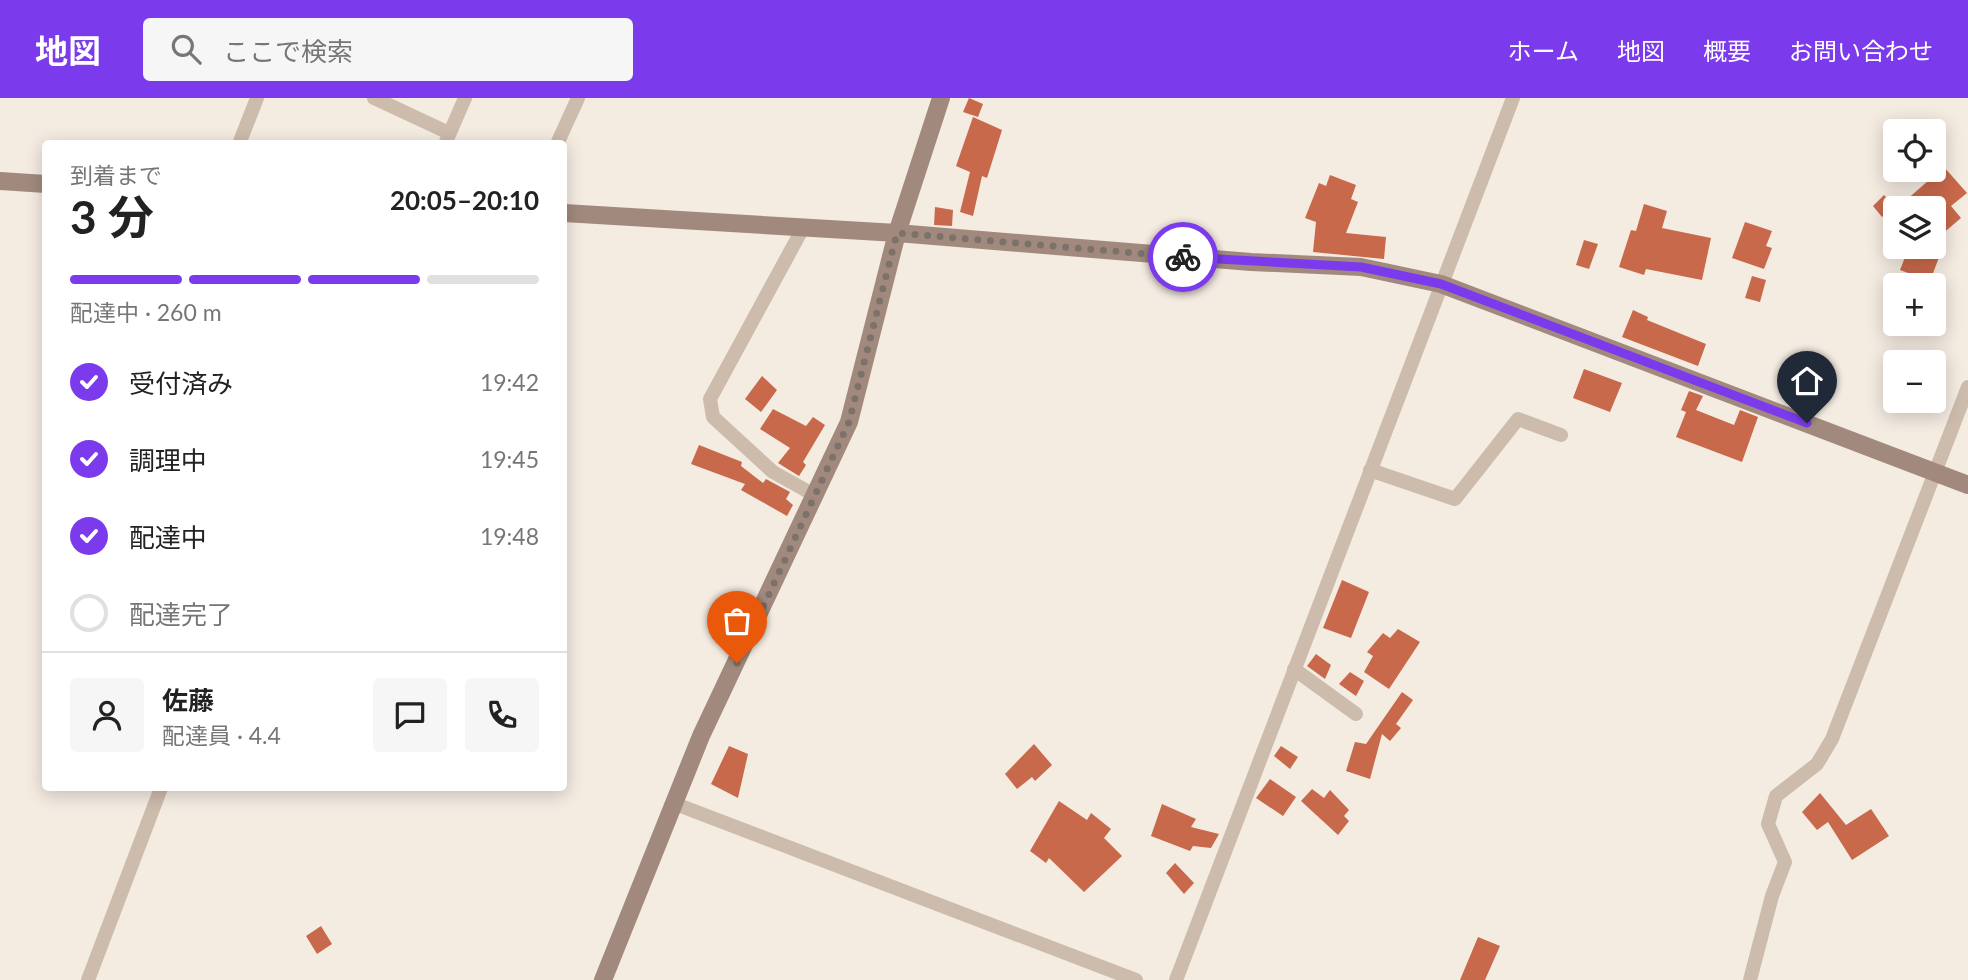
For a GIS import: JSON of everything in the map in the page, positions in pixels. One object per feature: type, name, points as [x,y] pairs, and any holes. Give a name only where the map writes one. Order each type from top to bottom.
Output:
[{"type":"street","points":[[241,140],[257,98]]},
{"type":"street","points":[[374,98],[447,138],[465,98]]},
{"type":"street","points":[[559,140],[578,98]]},
{"type":"street","points":[[603,980],[701,736],[849,422],[897,233],[940,98]]},
{"type":"street","points":[[1176,980],[1513,98]]},
{"type":"street","points":[[0,181],[42,184]]},
{"type":"street","points":[[567,213],[897,233],[1251,262],[1361,267],[1441,284],[1968,485]]},
{"type":"street","points":[[803,228],[710,399],[713,417],[773,472],[816,496]]},
{"type":"street","points":[[1750,980],[1772,896],[1785,862],[1768,824],[1776,796],[1817,764],[1832,739],[1968,387]]},
{"type":"street","points":[[1370,470],[1455,499],[1518,419],[1561,435]]},
{"type":"street","points":[[1294,670],[1356,713]]},
{"type":"street","points":[[88,980],[160,791]]},
{"type":"street","points":[[673,803],[1136,980]]},
{"type":"building","points":[[969,98],[983,104],[978,117],[963,112]]},
{"type":"building","points":[[973,117],[1002,130],[987,178],[982,176],[973,216],[960,212],[970,172],[956,166]]},
{"type":"building","points":[[1946,169],[1967,193],[1951,206],[1961,218],[1946,231],[1946,196],[1911,196],[1927,182],[1946,182]]},
{"type":"building","points":[[1330,175],[1356,185],[1351,199],[1358,202],[1346,233],[1386,237],[1384,259],[1313,252],[1316,222],[1305,218],[1319,183],[1326,186]]},
{"type":"building","points":[[1883,196],[1882,217],[1873,206]]},
{"type":"building","points":[[1644,204],[1667,211],[1662,228],[1711,238],[1702,280],[1646,269],[1644,275],[1619,267],[1631,230],[1636,231]]},
{"type":"building","points":[[935,207],[953,210],[952,226],[934,225]]},
{"type":"building","points":[[1745,222],[1772,231],[1766,246],[1772,248],[1764,269],[1732,258]]},
{"type":"building","points":[[1584,240],[1598,244],[1589,269],[1576,265]]},
{"type":"building","points":[[1904,259],[1938,259],[1933,273],[1908,273],[1900,270]]},
{"type":"building","points":[[1752,276],[1766,280],[1760,302],[1745,298]]},
{"type":"building","points":[[1633,310],[1648,317],[1647,320],[1706,344],[1698,366],[1622,337]]},
{"type":"building","points":[[1584,369],[1622,383],[1610,412],[1573,398]]},
{"type":"building","points":[[762,376],[777,390],[761,412],[745,399]]},
{"type":"building","points":[[1689,391],[1703,396],[1696,410],[1734,425],[1740,410],[1758,417],[1742,462],[1676,437],[1686,412],[1681,410]]},
{"type":"building","points":[[773,409],[806,426],[813,417],[825,425],[803,462],[806,465],[799,476],[778,463],[790,448],[760,429]]},
{"type":"building","points":[[699,445],[742,462],[741,466],[763,483],[766,479],[790,492],[786,499],[793,505],[787,516],[741,490],[745,484],[691,464]]},
{"type":"building","points":[[1342,580],[1369,592],[1351,638],[1323,628]]},
{"type":"building","points":[[1398,629],[1420,642],[1389,689],[1364,672],[1373,656],[1367,652],[1383,633],[1390,638]]},
{"type":"building","points":[[1316,654],[1331,665],[1325,679],[1307,666]]},
{"type":"building","points":[[1350,672],[1364,681],[1356,696],[1339,684]]},
{"type":"building","points":[[1402,692],[1413,700],[1396,724],[1401,728],[1390,741],[1382,734],[1370,779],[1346,771],[1355,742],[1366,744]]},
{"type":"building","points":[[1034,744],[1052,765],[1035,781],[1032,777],[1017,789],[1005,774]]},
{"type":"building","points":[[729,746],[748,754],[738,798],[711,784]]},
{"type":"building","points":[[1281,746],[1298,757],[1290,769],[1274,756]]},
{"type":"building","points":[[1270,779],[1296,797],[1283,816],[1256,798]]},
{"type":"building","points":[[1312,789],[1324,798],[1330,790],[1349,810],[1344,816],[1349,821],[1338,835],[1301,801]]},
{"type":"building","points":[[1820,793],[1846,825],[1871,809],[1889,836],[1852,860],[1828,822],[1817,830],[1802,812]]},
{"type":"building","points":[[1059,801],[1087,820],[1091,813],[1111,829],[1104,838],[1122,856],[1084,892],[1049,858],[1046,863],[1030,851]]},
{"type":"building","points":[[1162,804],[1196,819],[1191,827],[1219,834],[1211,848],[1193,846],[1190,851],[1151,836]]},
{"type":"building","points":[[1175,863],[1194,883],[1184,894],[1166,873]]},
{"type":"building","points":[[321,926],[332,944],[317,954],[306,936]]},
{"type":"building","points":[[1478,937],[1500,946],[1485,980],[1460,980]]},
{"type":"way so far","points":[[737,663],[849,422],[897,233],[1183,257]]},
{"type":"route","points":[[1183,257],[1361,267],[1441,284],[1807,423]]}]
